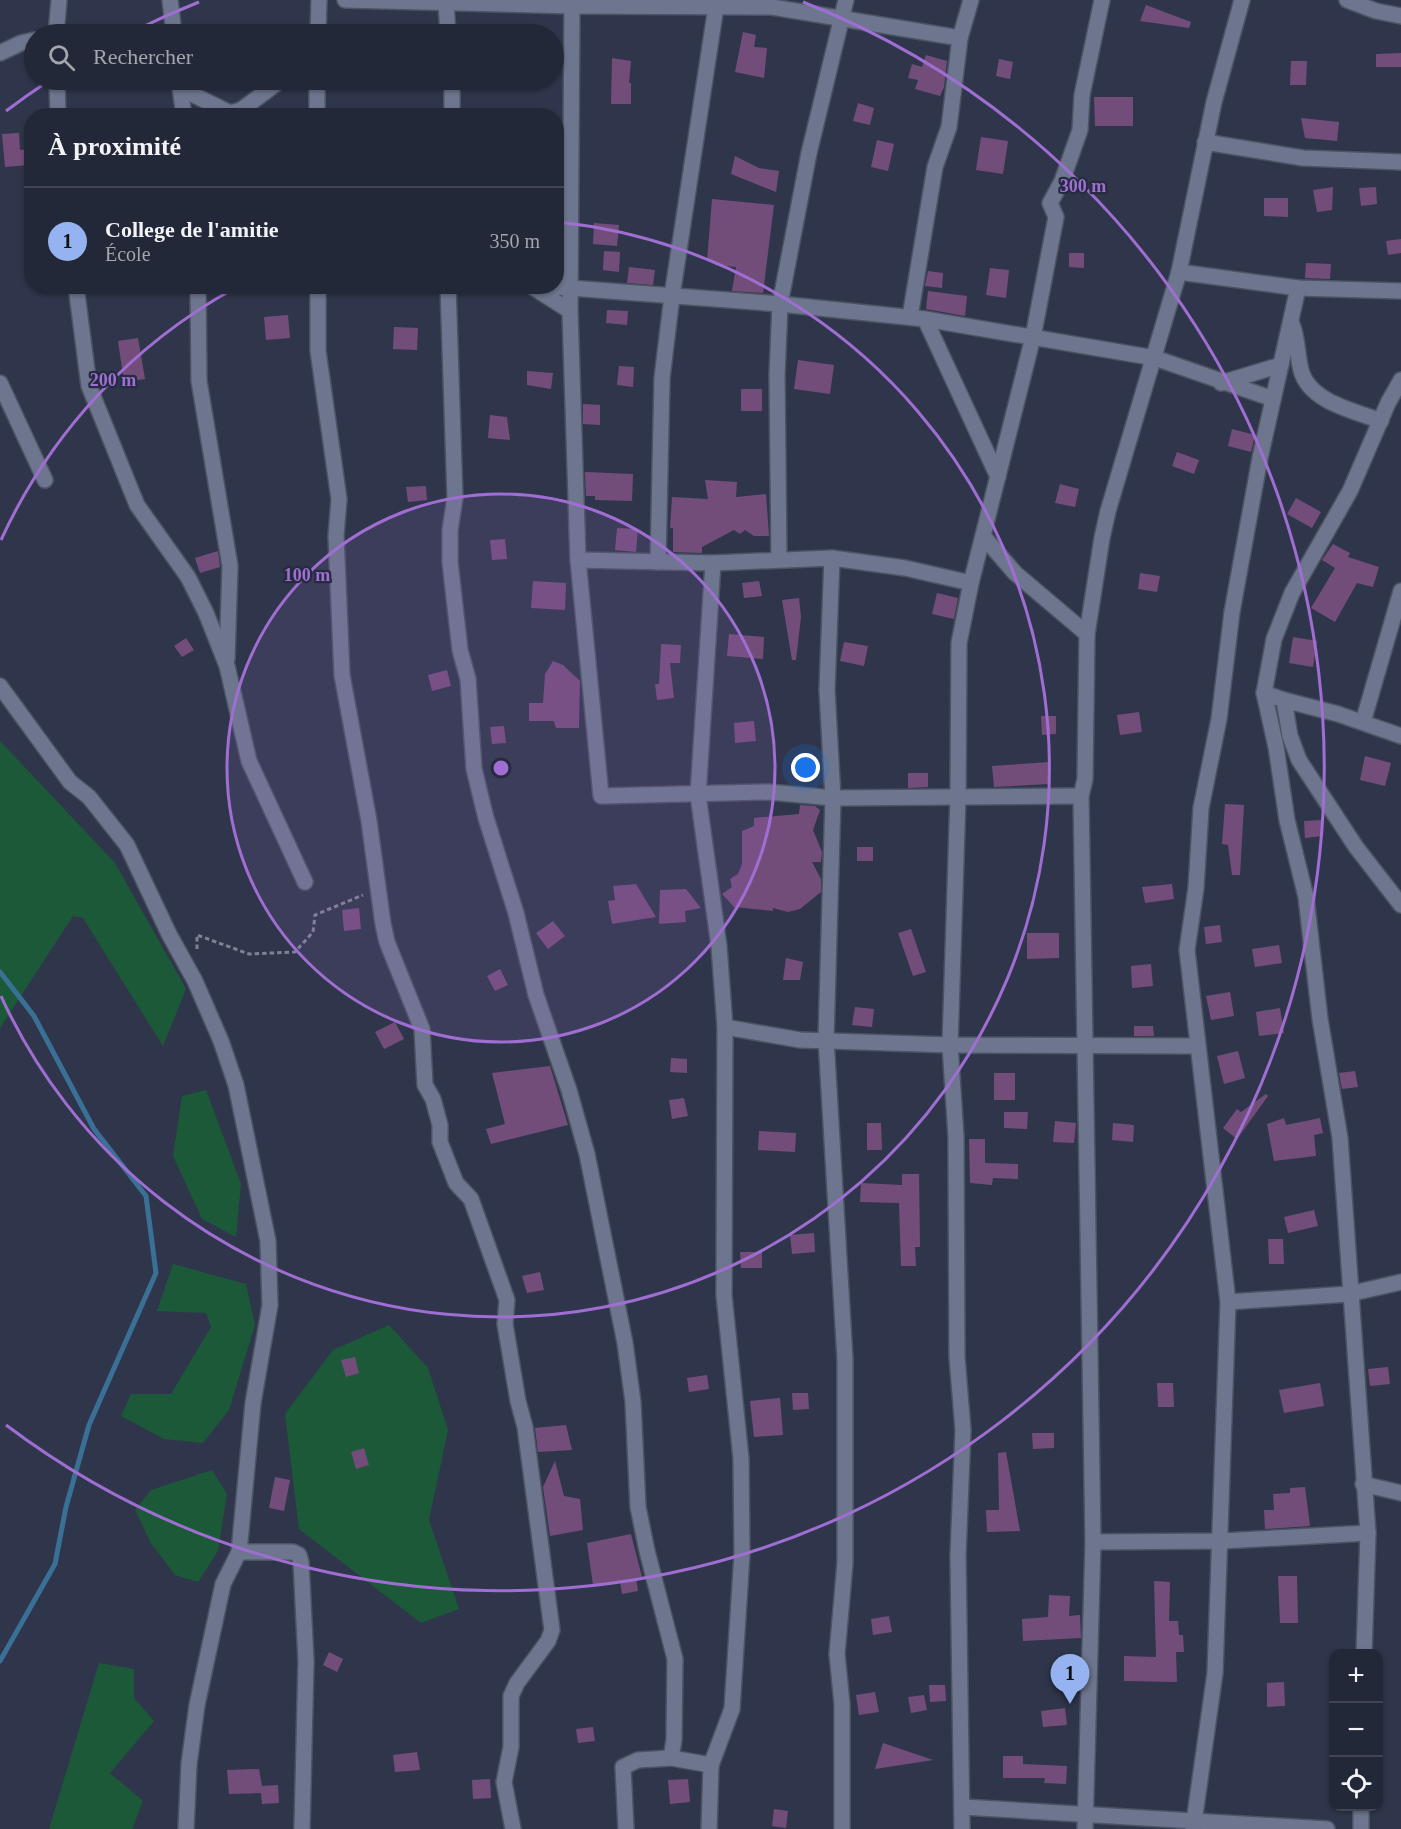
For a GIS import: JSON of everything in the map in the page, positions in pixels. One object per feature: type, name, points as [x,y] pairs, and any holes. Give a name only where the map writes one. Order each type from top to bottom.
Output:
[{"type":"street","points":[[57,24],[58,0]]},
{"type":"street","points":[[170,0],[173,24]]},
{"type":"street","points":[[318,24],[319,0]]},
{"type":"street","points":[[345,0],[446,3],[717,3],[772,7],[960,38]]},
{"type":"street","points":[[779,559],[777,375],[780,304],[809,153],[846,0]]},
{"type":"street","points":[[971,0],[960,38],[949,127],[935,167],[918,318],[998,477]]},
{"type":"street","points":[[962,1829],[958,1556],[963,1430],[957,1357],[956,1137],[950,1045],[958,796],[959,643],[971,583],[1034,337],[1056,217],[1050,202],[1062,181],[1080,130],[1082,95],[1102,0]]},
{"type":"street","points":[[1086,1822],[1093,1542],[1083,1047],[1081,796],[1085,779],[1087,634],[1108,511],[1179,272],[1205,142],[1242,0]]},
{"type":"street","points":[[1347,0],[1376,11],[1401,16]]},
{"type":"street","points":[[446,3],[447,24]]},
{"type":"street","points":[[572,3],[570,311],[578,560],[601,796],[769,792],[833,798],[1081,796]]},
{"type":"street","points":[[658,562],[662,378],[672,296],[717,3]]},
{"type":"street","points":[[0,52],[24,42]]},
{"type":"street","points":[[57,90],[58,108]]},
{"type":"street","points":[[181,90],[183,108]]},
{"type":"street","points":[[191,90],[226,108]]},
{"type":"street","points":[[244,108],[268,90]]},
{"type":"street","points":[[316,90],[317,108]]},
{"type":"street","points":[[452,90],[453,108]]},
{"type":"street","points":[[1205,142],[1303,159],[1401,162]]},
{"type":"street","points":[[1179,272],[1298,288],[1401,291]]},
{"type":"street","points":[[564,288],[780,304],[918,318],[1155,358],[1221,383],[1273,399]]},
{"type":"street","points":[[1194,1824],[1215,1672],[1222,1541],[1228,1302],[1187,950],[1196,888],[1201,808],[1219,719],[1232,612],[1273,399],[1298,288]]},
{"type":"street","points":[[77,294],[89,386],[137,505],[188,578],[206,613],[227,666],[249,761],[305,882]]},
{"type":"street","points":[[198,294],[199,381],[230,566],[227,666]]},
{"type":"street","points":[[318,294],[318,351],[339,499],[336,536],[342,675],[369,821],[387,942],[422,1029],[424,1086],[433,1099],[440,1125],[440,1142],[456,1183],[471,1199],[507,1300],[505,1324],[518,1401],[525,1427],[552,1630],[548,1641],[517,1683],[511,1696],[511,1747],[504,1782],[513,1829]]},
{"type":"street","points":[[448,294],[455,498],[450,530],[450,562],[460,650],[468,679],[474,769],[486,818],[516,913],[536,995],[569,1090],[586,1154],[625,1343],[633,1402],[638,1507],[646,1551],[675,1659],[674,1740],[671,1758]]},
{"type":"street","points":[[543,294],[570,311]]},
{"type":"street","points":[[1291,321],[1296,335],[1301,370],[1308,384],[1330,401],[1381,421]]},
{"type":"street","points":[[1221,383],[1281,365]]},
{"type":"street","points":[[1364,1649],[1368,1533],[1349,1294],[1340,1138],[1320,1019],[1306,897],[1287,820],[1276,747],[1264,693],[1274,639],[1289,601],[1347,498],[1401,380]]},
{"type":"street","points":[[0,383],[45,480]]},
{"type":"street","points":[[983,536],[1016,573],[1087,634]]},
{"type":"street","points":[[578,560],[713,562],[832,558],[905,568],[971,583]]},
{"type":"street","points":[[832,558],[827,690],[833,798],[826,1039],[845,1359],[845,1563],[837,1654],[842,1704],[842,1829]]},
{"type":"street","points":[[709,1829],[711,1765],[732,1708],[742,1554],[741,1459],[724,1295],[725,1027],[719,946],[698,795],[713,562]]},
{"type":"street","points":[[1363,722],[1401,591]]},
{"type":"street","points":[[0,686],[70,782],[89,797],[127,845],[169,934],[195,981],[221,1041],[236,1085],[268,1241],[271,1272],[266,1334],[253,1403],[239,1552],[223,1584],[197,1705],[189,1764],[186,1829]]},
{"type":"street","points":[[1264,693],[1363,722],[1401,736]]},
{"type":"street","points":[[1284,700],[1290,736],[1299,760],[1356,847],[1401,905]]},
{"type":"street","points":[[725,1027],[800,1040],[826,1039],[950,1045],[1197,1046]]},
{"type":"street","points":[[1228,1302],[1349,1294],[1401,1282]]},
{"type":"street","points":[[1363,1484],[1401,1493]]},
{"type":"street","points":[[1093,1542],[1222,1541],[1368,1533]]},
{"type":"street","points":[[239,1552],[293,1552],[299,1555],[301,1562],[306,1661],[302,1829]]},
{"type":"street","points":[[626,1829],[623,1767],[638,1760],[671,1758],[711,1765]]},
{"type":"street","points":[[963,1807],[1086,1822],[1327,1829]]},
{"type":"street","points":[[1361,1811],[1361,1829]]},
{"type":"path","points":[[195,981],[197,935],[249,954],[295,952],[314,932],[315,915],[379,889]]},
{"type":"green space","points":[[0,741],[115,863],[186,989],[163,1046],[83,918],[73,916],[0,1028]]},
{"type":"green space","points":[[206,1090],[241,1184],[236,1237],[202,1219],[173,1156],[182,1096]]},
{"type":"green space","points":[[173,1264],[246,1284],[255,1325],[229,1410],[203,1443],[164,1439],[121,1416],[131,1394],[171,1394],[211,1327],[206,1313],[157,1311]]},
{"type":"green space","points":[[389,1325],[428,1368],[448,1430],[429,1520],[459,1609],[421,1623],[299,1529],[285,1414],[333,1350]]},
{"type":"green space","points":[[212,1470],[227,1494],[218,1551],[198,1582],[175,1575],[151,1543],[135,1510],[151,1490]]},
{"type":"green space","points":[[99,1663],[134,1669],[134,1698],[154,1721],[110,1773],[143,1801],[132,1829],[49,1829]]},
{"type":"building","points":[[1146,5],[1191,22],[1189,28],[1140,21]]},
{"type":"building","points":[[743,32],[756,35],[754,47],[767,48],[764,78],[735,72]]},
{"type":"building","points":[[1401,53],[1401,67],[1376,67],[1376,54]]},
{"type":"building","points":[[926,55],[947,61],[944,87],[940,96],[915,89],[918,80],[908,78],[912,64],[922,67]]},
{"type":"building","points":[[612,58],[631,61],[629,83],[631,83],[631,104],[611,104]]},
{"type":"building","points":[[999,59],[1013,62],[1010,79],[996,76]]},
{"type":"building","points":[[1291,61],[1307,61],[1306,85],[1290,85]]},
{"type":"building","points":[[1094,97],[1133,97],[1133,126],[1095,126]]},
{"type":"building","points":[[858,103],[874,108],[870,125],[853,121]]},
{"type":"building","points":[[1301,118],[1339,122],[1337,141],[1305,138]]},
{"type":"building","points":[[19,133],[20,150],[24,150],[24,165],[5,167],[2,134]]},
{"type":"building","points":[[981,137],[1008,141],[1003,174],[976,170]]},
{"type":"building","points":[[877,140],[894,144],[888,171],[871,167]]},
{"type":"building","points":[[735,156],[759,168],[779,171],[776,192],[731,174]]},
{"type":"building","points":[[1333,187],[1332,210],[1317,212],[1313,190]]},
{"type":"building","points":[[1376,187],[1377,204],[1361,206],[1359,188]]},
{"type":"building","points":[[1264,198],[1288,198],[1288,217],[1264,216]]},
{"type":"building","points":[[712,199],[774,205],[763,293],[732,291],[736,267],[715,265],[715,261],[707,261]]},
{"type":"building","points":[[594,223],[619,225],[617,246],[593,244]]},
{"type":"building","points":[[1401,239],[1401,253],[1388,255],[1386,241]]},
{"type":"building","points":[[604,251],[620,252],[619,272],[603,270]]},
{"type":"building","points":[[1069,253],[1084,253],[1084,268],[1069,267]]},
{"type":"building","points":[[1306,263],[1331,264],[1330,279],[1305,278]]},
{"type":"building","points":[[629,267],[655,270],[653,285],[627,283]]},
{"type":"building","points":[[990,268],[1009,270],[1006,298],[986,295]]},
{"type":"building","points":[[928,271],[943,273],[942,288],[925,286]]},
{"type":"building","points":[[928,291],[967,296],[965,316],[926,309]]},
{"type":"building","points":[[607,310],[628,311],[627,325],[606,323]]},
{"type":"building","points":[[288,315],[290,338],[266,340],[264,317]]},
{"type":"building","points":[[394,327],[418,328],[417,350],[393,349]]},
{"type":"building","points":[[138,338],[145,379],[124,382],[118,341]]},
{"type":"building","points":[[798,360],[834,365],[830,394],[794,389]]},
{"type":"building","points":[[619,366],[634,367],[633,387],[617,385]]},
{"type":"building","points":[[527,371],[553,373],[551,389],[527,385]]},
{"type":"building","points":[[741,389],[762,389],[762,411],[741,411]]},
{"type":"building","points":[[583,404],[600,405],[600,425],[583,424]]},
{"type":"building","points":[[490,415],[507,417],[510,440],[488,438]]},
{"type":"building","points":[[1232,429],[1255,435],[1251,452],[1228,446]]},
{"type":"building","points":[[1177,452],[1199,460],[1194,474],[1172,466]]},
{"type":"building","points":[[585,472],[633,474],[632,501],[595,500],[595,496],[586,496]]},
{"type":"building","points":[[705,480],[737,482],[736,497],[766,494],[769,536],[754,536],[745,530],[740,534],[734,530],[702,547],[702,553],[673,552],[673,528],[670,528],[672,497],[708,499]]},
{"type":"building","points":[[1060,484],[1079,489],[1075,507],[1055,503]]},
{"type":"building","points":[[426,486],[427,500],[408,502],[406,487]]},
{"type":"building","points":[[1296,498],[1321,512],[1312,528],[1287,514]]},
{"type":"building","points":[[617,528],[638,529],[636,552],[615,550]]},
{"type":"building","points":[[505,539],[507,559],[492,560],[490,540]]},
{"type":"building","points":[[1333,544],[1350,553],[1348,557],[1379,567],[1373,587],[1357,583],[1335,622],[1311,608],[1335,568],[1322,560]]},
{"type":"building","points":[[218,551],[220,567],[200,573],[195,558]]},
{"type":"building","points":[[1140,573],[1160,576],[1157,592],[1138,589]]},
{"type":"building","points":[[533,581],[566,583],[565,610],[531,608]]},
{"type":"building","points":[[759,581],[762,596],[744,598],[742,583]]},
{"type":"building","points":[[937,593],[958,598],[954,619],[932,614]]},
{"type":"building","points":[[799,598],[801,617],[796,660],[792,660],[782,600]]},
{"type":"building","points":[[729,634],[764,637],[763,659],[727,656]]},
{"type":"building","points":[[1293,637],[1317,641],[1313,667],[1289,663]]},
{"type":"building","points":[[186,638],[194,650],[182,657],[174,646]]},
{"type":"building","points":[[844,642],[868,646],[864,666],[840,661]]},
{"type":"building","points":[[661,644],[681,645],[680,663],[670,663],[674,698],[657,700],[655,684],[659,684]]},
{"type":"building","points":[[553,661],[563,665],[580,681],[579,728],[556,728],[554,721],[529,721],[529,703],[543,703],[545,674]]},
{"type":"building","points":[[447,670],[451,686],[432,691],[428,675]]},
{"type":"building","points":[[1139,712],[1142,732],[1120,735],[1117,715]]},
{"type":"building","points":[[1041,716],[1056,716],[1056,734],[1042,735]]},
{"type":"building","points":[[754,721],[756,741],[735,743],[734,723]]},
{"type":"building","points":[[504,726],[506,743],[492,744],[490,727]]},
{"type":"building","points":[[1365,756],[1391,763],[1385,786],[1360,780]]},
{"type":"building","points":[[1049,762],[1050,784],[994,787],[992,766]]},
{"type":"building","points":[[908,773],[928,773],[928,787],[908,788]]},
{"type":"building","points":[[1225,804],[1244,805],[1240,875],[1232,875],[1228,845],[1222,844]]},
{"type":"building","points":[[800,805],[815,806],[820,810],[813,830],[822,852],[821,862],[812,862],[821,879],[821,892],[800,909],[788,912],[773,908],[773,911],[734,907],[722,894],[732,887],[730,879],[738,874],[742,864],[742,831],[754,826],[754,818],[799,814]]},
{"type":"building","points":[[1322,820],[1323,836],[1305,838],[1304,821]]},
{"type":"building","points":[[857,847],[873,847],[873,861],[857,861]]},
{"type":"building","points":[[636,884],[656,917],[612,924],[608,901],[615,900],[613,886]]},
{"type":"building","points":[[1172,884],[1174,899],[1145,903],[1142,887]]},
{"type":"building","points":[[686,889],[701,908],[685,911],[686,922],[659,924],[660,890]]},
{"type":"building","points":[[359,908],[361,929],[344,931],[342,910]]},
{"type":"building","points":[[553,921],[565,936],[548,949],[536,933]]},
{"type":"building","points":[[1220,925],[1222,942],[1206,944],[1204,927]]},
{"type":"building","points":[[911,929],[926,972],[913,976],[898,933]]},
{"type":"building","points":[[1027,933],[1059,933],[1059,958],[1027,959]]},
{"type":"building","points":[[1279,945],[1282,963],[1255,967],[1252,949]]},
{"type":"building","points":[[786,958],[803,962],[800,980],[783,980]]},
{"type":"building","points":[[1151,964],[1153,986],[1132,988],[1131,966]]},
{"type":"building","points":[[500,969],[508,985],[495,991],[487,976]]},
{"type":"building","points":[[1230,992],[1234,1016],[1211,1020],[1206,996]]},
{"type":"building","points":[[855,1007],[874,1009],[872,1027],[852,1025]]},
{"type":"building","points":[[1280,1008],[1284,1033],[1259,1036],[1256,1012]]},
{"type":"building","points":[[395,1022],[404,1039],[384,1049],[375,1032]]},
{"type":"building","points":[[1134,1026],[1153,1026],[1154,1036],[1134,1036]]},
{"type":"building","points":[[1238,1051],[1245,1078],[1224,1084],[1217,1056]]},
{"type":"building","points":[[671,1058],[687,1059],[687,1073],[670,1072]]},
{"type":"building","points":[[550,1066],[568,1125],[491,1144],[486,1129],[505,1124],[492,1073]]},
{"type":"building","points":[[1355,1071],[1358,1087],[1342,1089],[1339,1073]]},
{"type":"building","points":[[994,1073],[1015,1073],[1015,1100],[994,1100]]},
{"type":"building","points":[[1266,1094],[1268,1096],[1237,1139],[1223,1128],[1237,1109],[1241,1112]]},
{"type":"building","points":[[684,1098],[688,1116],[672,1119],[669,1100]]},
{"type":"building","points":[[1004,1112],[1028,1112],[1027,1129],[1004,1128]]},
{"type":"building","points":[[1284,1118],[1286,1125],[1320,1118],[1323,1133],[1314,1135],[1316,1156],[1274,1161],[1267,1124]]},
{"type":"building","points":[[1055,1121],[1076,1123],[1074,1143],[1053,1142]]},
{"type":"building","points":[[867,1123],[881,1123],[882,1150],[867,1150]]},
{"type":"building","points":[[1113,1123],[1134,1125],[1133,1142],[1112,1140]]},
{"type":"building","points":[[759,1131],[796,1133],[795,1152],[758,1150]]},
{"type":"building","points":[[969,1139],[985,1139],[985,1163],[1018,1164],[1018,1179],[993,1178],[992,1185],[970,1183]]},
{"type":"building","points":[[902,1174],[919,1174],[920,1247],[915,1247],[916,1266],[901,1266],[899,1203],[860,1202],[861,1183],[902,1185]]},
{"type":"building","points":[[1314,1210],[1318,1226],[1288,1233],[1284,1217]]},
{"type":"building","points":[[814,1233],[815,1252],[792,1254],[790,1235]]},
{"type":"building","points":[[1268,1239],[1283,1239],[1284,1264],[1269,1264]]},
{"type":"building","points":[[740,1252],[762,1252],[762,1268],[741,1268]]},
{"type":"building","points":[[540,1272],[544,1290],[527,1293],[522,1276]]},
{"type":"building","points":[[355,1357],[359,1373],[346,1377],[341,1360]]},
{"type":"building","points":[[1388,1367],[1390,1384],[1370,1386],[1368,1369]]},
{"type":"building","points":[[707,1375],[709,1389],[689,1392],[687,1378]]},
{"type":"building","points":[[1157,1383],[1173,1383],[1174,1407],[1158,1407]]},
{"type":"building","points":[[1320,1383],[1324,1406],[1284,1413],[1279,1390]]},
{"type":"building","points":[[792,1393],[808,1393],[809,1409],[793,1410]]},
{"type":"building","points":[[780,1398],[783,1435],[754,1437],[750,1401]]},
{"type":"building","points":[[566,1425],[572,1450],[538,1452],[535,1428]]},
{"type":"building","points":[[1032,1433],[1054,1433],[1054,1448],[1033,1449]]},
{"type":"building","points":[[364,1448],[369,1465],[356,1469],[351,1452]]},
{"type":"building","points":[[1006,1452],[1020,1531],[987,1532],[986,1510],[999,1510],[998,1453]]},
{"type":"building","points":[[555,1461],[564,1496],[580,1499],[583,1530],[550,1536],[543,1487]]},
{"type":"building","points":[[275,1477],[290,1480],[284,1511],[269,1508]]},
{"type":"building","points":[[1305,1487],[1310,1526],[1265,1529],[1264,1510],[1274,1510],[1273,1494],[1290,1493],[1290,1488]]},
{"type":"building","points":[[631,1534],[642,1577],[636,1578],[638,1591],[622,1594],[620,1581],[593,1585],[587,1543]]},
{"type":"building","points":[[1278,1576],[1297,1576],[1298,1623],[1280,1623]]},
{"type":"building","points":[[1154,1581],[1170,1582],[1169,1621],[1178,1621],[1179,1635],[1183,1635],[1184,1652],[1176,1652],[1177,1682],[1124,1681],[1124,1656],[1156,1657]]},
{"type":"building","points":[[1049,1595],[1070,1596],[1069,1616],[1080,1615],[1081,1638],[1023,1641],[1022,1619],[1048,1617]]},
{"type":"building","points":[[889,1616],[892,1632],[873,1635],[871,1619]]},
{"type":"building","points":[[329,1652],[343,1659],[337,1672],[323,1665]]},
{"type":"building","points":[[1284,1682],[1285,1706],[1267,1707],[1267,1683]]},
{"type":"building","points":[[929,1685],[945,1685],[946,1701],[930,1702]]},
{"type":"building","points":[[875,1692],[879,1712],[859,1715],[856,1695]]},
{"type":"building","points":[[924,1695],[927,1710],[911,1713],[908,1697]]},
{"type":"building","points":[[1065,1708],[1067,1725],[1043,1727],[1041,1711]]},
{"type":"building","points":[[593,1727],[595,1741],[578,1743],[576,1729]]},
{"type":"building","points":[[883,1743],[933,1760],[875,1769]]},
{"type":"building","points":[[417,1752],[420,1770],[395,1772],[393,1755]]},
{"type":"building","points":[[1003,1756],[1023,1756],[1023,1764],[1067,1766],[1066,1784],[1044,1783],[1045,1778],[1003,1778]]},
{"type":"building","points":[[259,1769],[262,1786],[278,1785],[279,1803],[262,1804],[261,1793],[229,1794],[227,1770]]},
{"type":"building","points":[[490,1779],[491,1798],[473,1799],[472,1780]]},
{"type":"building","points":[[688,1779],[690,1802],[670,1804],[668,1780]]},
{"type":"building","points":[[774,1809],[788,1811],[786,1828],[772,1826]]},
{"type":"waterway","points":[[0,972],[34,1016],[94,1129],[146,1196],[156,1273],[89,1425],[66,1507],[55,1564],[0,1661]]},
{"type":"place","name":"College de l'amitie","points":[[1070,1704]]}]
